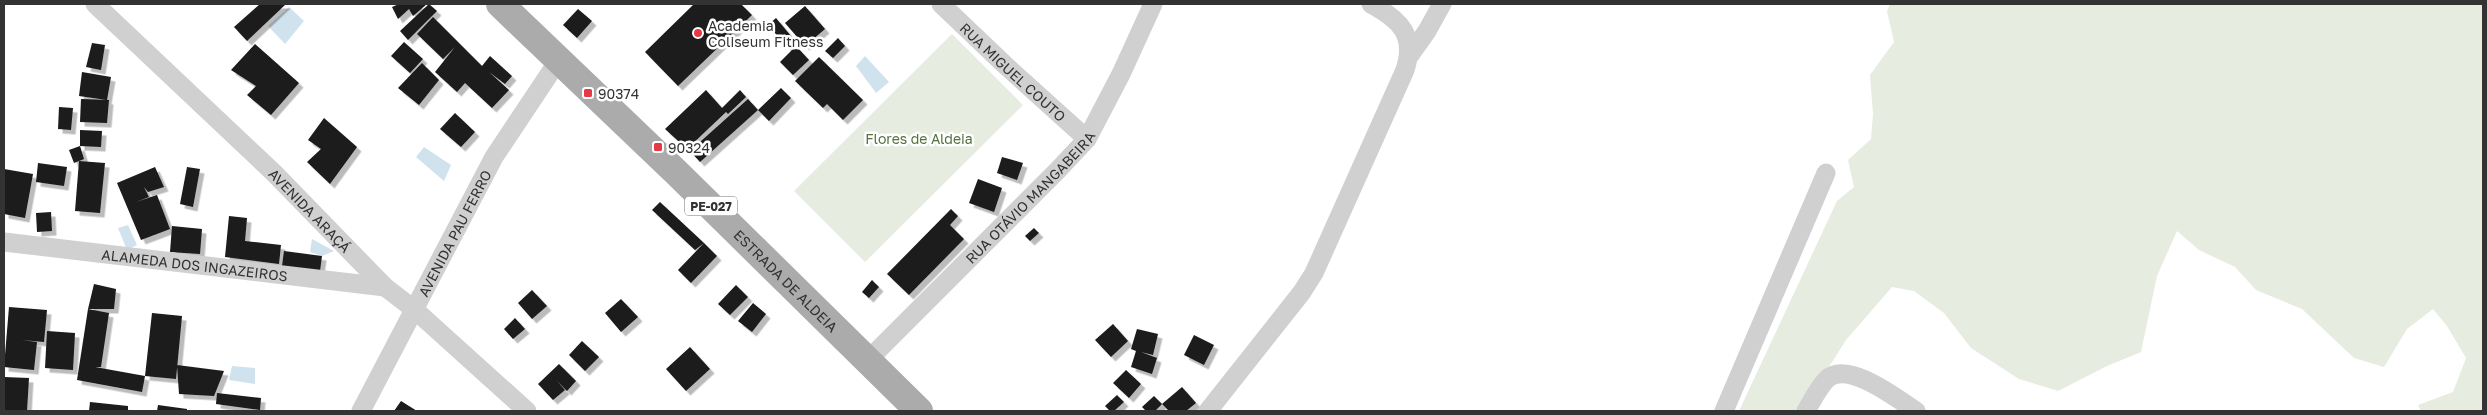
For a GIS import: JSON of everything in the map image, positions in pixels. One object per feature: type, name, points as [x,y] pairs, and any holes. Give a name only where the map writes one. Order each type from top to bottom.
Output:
[{"type":"main road","name":"ESTRADA DE ALDEIA","points":[[500,4],[678,174],[867,362],[919,411]]},
{"type":"street","name":"AVENIDA ARAÇÁ","points":[[95,4],[274,174],[386,287],[415,310],[527,411]]},
{"type":"street","name":"RUA MIGUEL COUTO","points":[[941,4],[1005,65],[1087,138]]},
{"type":"street","name":"RUA OTÁVIO MANGABEIRA","points":[[867,362],[1057,171],[1087,138],[1121,74],[1153,4]]},
{"type":"street","points":[[1370,4],[1398,23],[1410,44],[1410,55]]},
{"type":"street","points":[[1208,411],[1302,292],[1314,273],[1402,79],[1410,55],[1427,31],[1442,4]]},
{"type":"street","name":"AVENIDA PAU FERRO","points":[[361,411],[494,157],[558,61]]},
{"type":"street","points":[[1724,411],[1826,173]]},
{"type":"street","name":"ALAMEDA DOS INGAZEIROS","points":[[4,242],[386,287]]},
{"type":"street","points":[[1806,411],[1820,387],[1828,378],[1838,373],[1863,379],[1916,411]]},
{"type":"green space","points":[[1890,4],[2483,4],[2483,411],[2421,411],[2418,405],[2453,392],[2466,358],[2447,326],[2433,309],[2407,329],[2384,367],[2354,358],[2302,309],[2256,290],[2235,267],[2199,250],[2177,231],[2157,276],[2141,352],[2107,366],[2058,391],[2019,379],[1971,348],[1944,313],[1914,291],[1892,287],[1846,340],[1801,411],[1739,411],[1837,201],[1854,187],[1848,160],[1871,139],[1873,114],[1870,75],[1894,42],[1887,11]]},
{"type":"green space","name":"Flores de Aldeia","points":[[952,34],[1023,105],[865,262],[794,191]]},
{"type":"water","points":[[289,7],[304,21],[285,44],[268,26]]},
{"type":"water","points":[[865,56],[889,82],[876,93],[856,66]]},
{"type":"water","points":[[424,147],[451,165],[444,181],[416,157]]},
{"type":"water","points":[[128,225],[137,245],[127,250],[118,228]]},
{"type":"water","points":[[312,239],[334,251],[322,256],[310,252]]},
{"type":"water","points":[[232,366],[255,368],[255,384],[229,380]]},
{"type":"building","points":[[260,4],[286,4],[247,41],[234,27]]},
{"type":"building","points":[[399,4],[427,4],[413,16],[409,9],[398,19],[392,7]]},
{"type":"building","points":[[429,4],[437,11],[408,40],[400,31]]},
{"type":"building","name":"Academia Coliseum Fitness","points":[[694,4],[741,4],[752,15],[678,86],[645,52]]},
{"type":"building","points":[[805,6],[825,29],[805,46],[785,23]]},
{"type":"building","points":[[578,9],[592,21],[577,38],[563,25]]},
{"type":"building","points":[[433,17],[482,66],[490,56],[512,76],[505,84],[489,72],[509,90],[492,108],[465,83],[457,92],[435,72],[455,47],[443,59],[417,34]]},
{"type":"building","points":[[776,18],[796,42],[788,48],[768,25]]},
{"type":"building","points":[[838,38],[845,46],[833,58],[825,51]]},
{"type":"building","points":[[404,42],[423,59],[410,73],[391,56]]},
{"type":"building","points":[[92,43],[105,45],[101,70],[86,67]]},
{"type":"building","points":[[255,44],[299,83],[271,115],[247,95],[256,86],[231,70]]},
{"type":"building","points":[[796,46],[809,60],[793,75],[780,62]]},
{"type":"building","points":[[819,57],[863,100],[843,120],[827,104],[823,108],[795,81]]},
{"type":"building","points":[[422,63],[439,80],[419,105],[398,88]]},
{"type":"building","points":[[82,72],[111,77],[107,100],[79,96]]},
{"type":"building","points":[[781,88],[791,98],[769,121],[758,110]]},
{"type":"building","points":[[706,90],[722,108],[740,90],[746,97],[728,114],[726,112],[687,149],[665,129]]},
{"type":"building","points":[[81,99],[109,100],[107,123],[80,122]]},
{"type":"building","points":[[748,99],[758,110],[700,162],[690,151]]},
{"type":"building","points":[[59,107],[73,108],[71,130],[58,129]]},
{"type":"building","points":[[455,113],[475,132],[461,147],[440,129]]},
{"type":"building","points":[[324,118],[357,147],[330,184],[307,162],[321,149],[308,140]]},
{"type":"building","points":[[80,130],[102,131],[101,147],[80,146]]},
{"type":"building","points":[[80,146],[84,159],[74,163],[69,150]]},
{"type":"building","points":[[1002,157],[1023,163],[1017,180],[997,173]]},
{"type":"building","points":[[79,161],[105,163],[100,213],[75,211]]},
{"type":"building","points":[[38,163],[67,167],[64,186],[36,182]]},
{"type":"building","points":[[155,167],[164,187],[148,192],[144,187],[149,197],[136,202],[157,195],[170,229],[141,240],[117,183]]},
{"type":"building","points":[[187,167],[200,169],[193,207],[180,204]]},
{"type":"building","points":[[4,169],[33,174],[25,218],[4,214]]},
{"type":"building","points":[[978,179],[1002,188],[994,212],[969,203]]},
{"type":"building","points":[[660,202],[704,243],[695,250],[652,210]]},
{"type":"building","points":[[951,209],[958,216],[950,225],[964,239],[909,295],[887,274]]},
{"type":"building","points":[[51,212],[52,231],[37,232],[36,213]]},
{"type":"building","points":[[229,216],[247,218],[245,241],[281,245],[279,264],[225,257]]},
{"type":"building","points":[[172,226],[202,229],[200,254],[170,252]]},
{"type":"building","points":[[1034,228],[1039,233],[1030,241],[1025,236]]},
{"type":"building","points":[[704,243],[717,256],[691,283],[678,270]]},
{"type":"building","points":[[284,251],[322,256],[320,271],[282,266]]},
{"type":"building","points":[[872,280],[879,287],[869,298],[862,292]]},
{"type":"building","points":[[94,284],[116,289],[114,309],[88,309]]},
{"type":"building","points":[[736,285],[748,297],[730,315],[718,304]]},
{"type":"building","points":[[532,290],[547,306],[532,319],[518,303]]},
{"type":"building","points":[[621,299],[638,317],[621,332],[605,313]]},
{"type":"building","points":[[753,303],[766,314],[752,332],[738,321]]},
{"type":"building","points":[[9,307],[47,310],[44,342],[22,340],[37,342],[34,370],[4,367]]},
{"type":"building","points":[[88,309],[109,313],[101,367],[95,367],[145,376],[142,392],[77,380]]},
{"type":"building","points":[[152,313],[182,316],[176,379],[145,376]]},
{"type":"building","points":[[515,318],[525,329],[513,339],[504,329]]},
{"type":"building","points":[[1113,324],[1128,341],[1111,357],[1095,340]]},
{"type":"building","points":[[1137,329],[1158,334],[1153,355],[1141,352],[1157,358],[1152,374],[1131,367],[1136,351],[1131,349]]},
{"type":"building","points":[[47,331],[75,333],[73,370],[45,368]]},
{"type":"building","points":[[1194,335],[1214,345],[1204,365],[1184,355]]},
{"type":"building","points":[[582,341],[599,357],[585,371],[569,355]]},
{"type":"building","points":[[690,347],[710,369],[686,391],[666,369]]},
{"type":"building","points":[[559,364],[576,381],[567,391],[556,380],[565,390],[553,400],[538,384]]},
{"type":"building","points":[[177,365],[224,371],[214,396],[179,394]]},
{"type":"building","points":[[1126,370],[1141,384],[1129,398],[1113,383]]},
{"type":"building","points":[[4,377],[29,378],[27,411],[4,411]]},
{"type":"building","points":[[1182,387],[1196,403],[1186,411],[1169,411],[1162,404]]},
{"type":"building","points":[[217,393],[261,398],[260,410],[216,404]]},
{"type":"building","points":[[1117,395],[1124,402],[1114,411],[1110,411],[1105,406]]},
{"type":"building","points":[[1154,396],[1162,404],[1155,411],[1146,411],[1142,407]]},
{"type":"building","points":[[401,401],[417,411],[394,411]]},
{"type":"building","points":[[90,402],[128,406],[128,411],[89,411]]},
{"type":"building","points":[[158,405],[187,409],[187,411],[157,411]]},
{"type":"place","name":"Academia Coliseum Fitness","points":[[698,33]]},
{"type":"place","name":"90374","points":[[588,93]]},
{"type":"place","name":"90324","points":[[658,147]]}]
